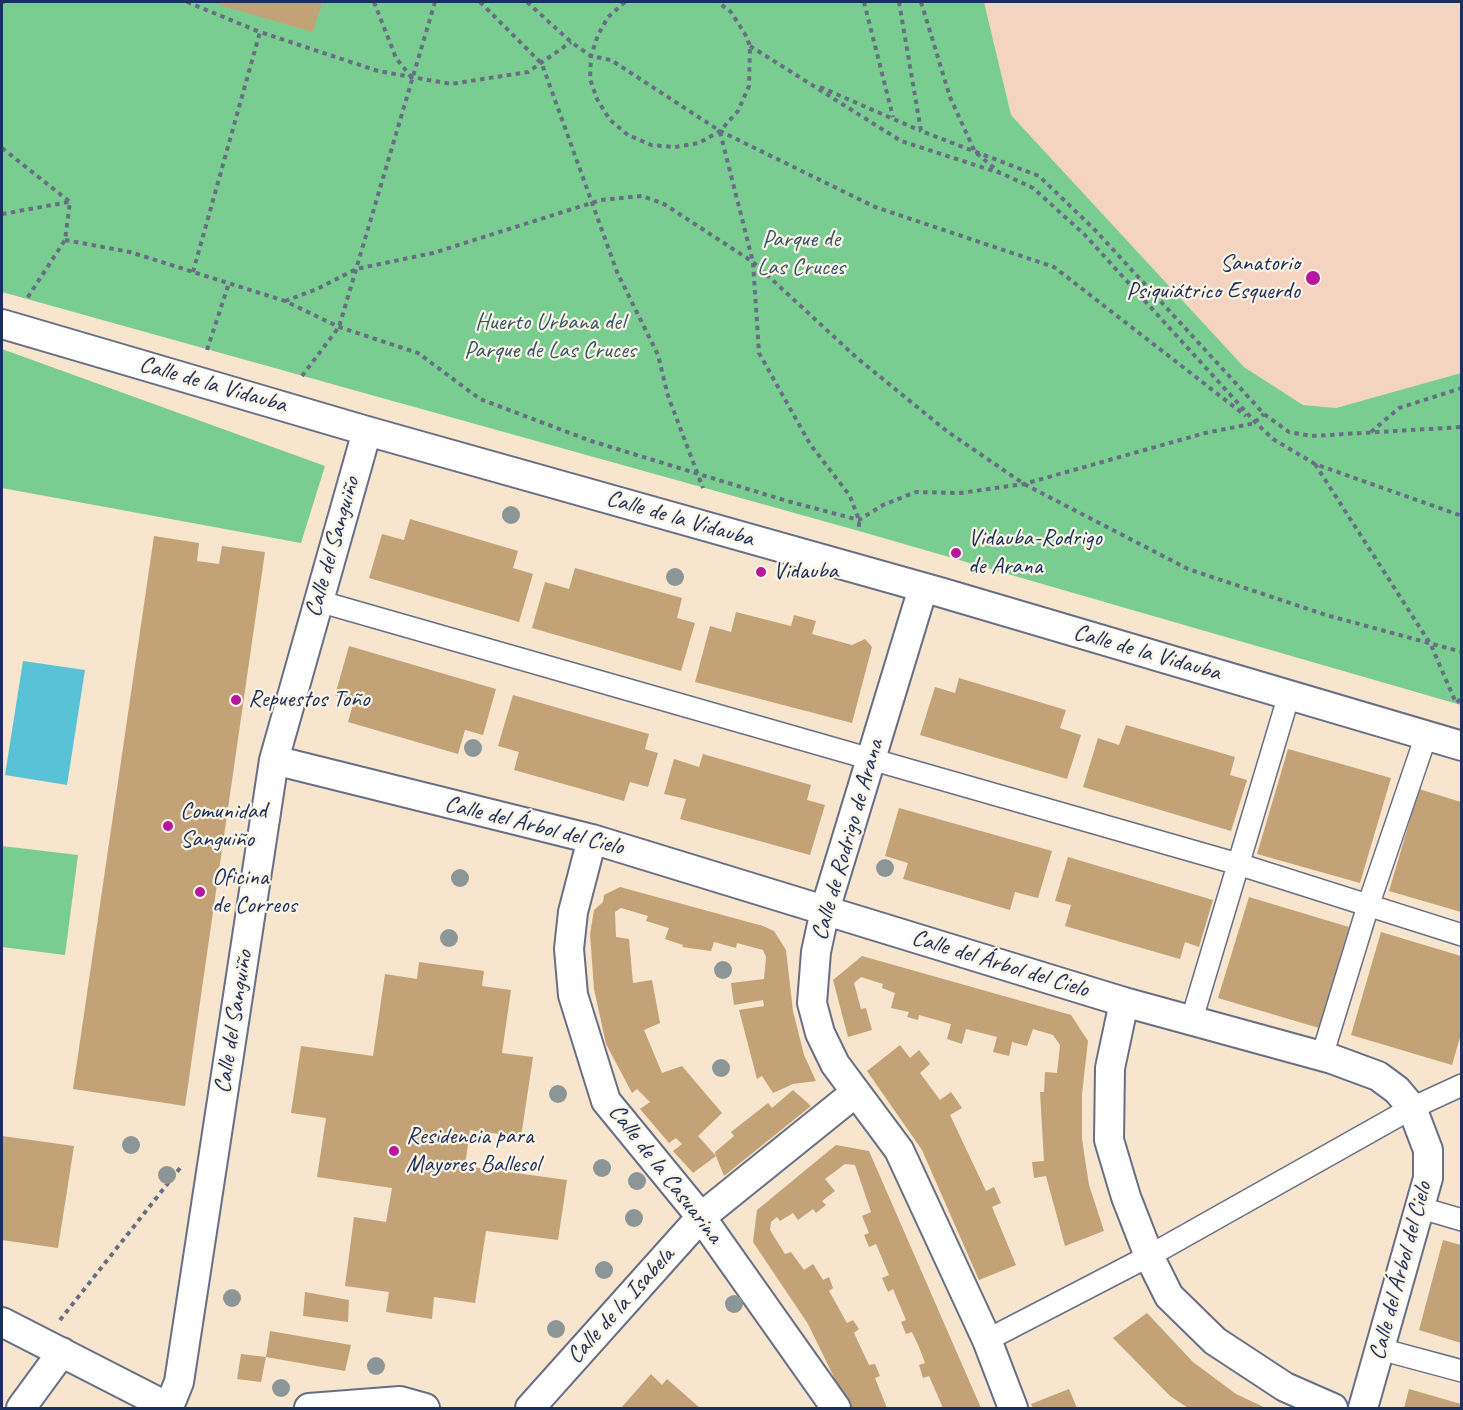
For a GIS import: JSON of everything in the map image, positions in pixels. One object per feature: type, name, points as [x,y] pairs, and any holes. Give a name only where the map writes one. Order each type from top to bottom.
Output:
[{"type":"street","name":"Calle de la Vidauba","points":[[2,324],[367,431],[923,588],[1461,746]]},
{"type":"street","name":"Calle del Sanguiño","points":[[170,1408],[179,1382],[274,760],[367,431]]},
{"type":"street","name":"Calle de Rodrigo de Arana","points":[[923,588],[825,910],[816,952],[812,1003],[820,1033],[835,1064],[899,1150],[987,1340],[1013,1408]]},
{"type":"street","points":[[318,601],[1238,864],[1461,935]]},
{"type":"street","points":[[1191,1022],[1289,695]]},
{"type":"street","points":[[1322,1056],[1368,906],[1426,736]]},
{"type":"street","name":"Calle del Árbol del Cielo","points":[[274,760],[592,839],[1191,1022],[1322,1056],[1378,1076],[1397,1090],[1412,1108],[1428,1150],[1428,1178],[1363,1408]]},
{"type":"street","name":"Calle de la Casuarina","points":[[592,839],[573,912],[569,949],[573,995],[585,1041],[606,1101],[701,1217],[836,1408]]},
{"type":"street","points":[[1124,1002],[1110,1068],[1109,1140],[1126,1197],[1149,1256],[1169,1296],[1215,1341],[1285,1387],[1333,1408]]},
{"type":"street","points":[[987,1340],[1149,1256],[1412,1108],[1461,1085]]},
{"type":"street","name":"Calle de la Isabela","points":[[530,1408],[701,1217],[855,1093]]},
{"type":"street","points":[[1421,1208],[1461,1220]]},
{"type":"street","points":[[2,1322],[170,1408]]},
{"type":"street","points":[[21,1408],[53,1347]]},
{"type":"street","points":[[1380,1349],[1461,1371]]},
{"type":"street","points":[[309,1408],[400,1401],[425,1408]]},
{"type":"path","points":[[187,2],[260,32],[378,71],[451,84],[528,72],[571,42]]},
{"type":"path","points":[[374,2],[396,58],[412,78]]},
{"type":"path","points":[[302,376],[339,327],[435,2]]},
{"type":"path","points":[[480,2],[542,63],[617,272],[658,355],[668,396],[700,474],[703,488]]},
{"type":"path","points":[[527,2],[571,42],[591,56],[611,60],[720,131],[875,207],[1054,267],[1256,423]]},
{"type":"path","points":[[625,2],[608,17],[598,35],[591,56],[590,79],[597,99],[610,120],[628,135],[651,145],[675,147],[699,142],[720,131],[738,111],[749,86],[750,46]]},
{"type":"path","points":[[718,2],[731,12],[750,46],[901,141],[1003,174],[1034,188],[1084,234],[1273,439],[1315,464],[1461,516]]},
{"type":"path","points":[[864,2],[893,118]]},
{"type":"path","points":[[899,2],[921,131]]},
{"type":"path","points":[[921,2],[950,97],[975,152],[1003,174]]},
{"type":"path","points":[[193,272],[260,32]]},
{"type":"path","points":[[809,82],[921,131],[1039,176],[1096,231],[1264,414],[1289,432],[1312,436],[1461,427]]},
{"type":"path","points":[[720,131],[753,261],[759,353],[810,444],[850,496],[859,520],[859,531]]},
{"type":"path","points":[[2,148],[70,202]]},
{"type":"path","points":[[285,301],[317,289],[356,270],[433,253],[531,220],[593,204],[642,196],[664,204],[753,261],[857,358],[948,432],[1024,484],[1188,569],[1326,615],[1461,652]]},
{"type":"path","points":[[2,214],[70,202]]},
{"type":"path","points":[[26,300],[64,240],[70,202]]},
{"type":"path","points":[[64,240],[130,252],[285,301],[339,327],[418,353],[480,399],[591,441],[859,520],[883,505],[916,492],[960,493],[1024,484],[1205,433],[1256,423],[1264,414]]},
{"type":"path","points":[[207,350],[229,283]]},
{"type":"path","points":[[1370,433],[1399,408],[1461,388]]},
{"type":"path","points":[[1315,464],[1431,645],[1456,703],[1461,698]]},
{"type":"path","points":[[53,1347],[183,1164]]},
{"type":"shaded area","name":"Sanatorio Psiquiátrico Esquerdo","points":[[984,2],[1461,2],[1461,373],[1336,408],[1303,405],[1244,367],[1011,115]]},
{"type":"green space","name":"Parque de Las Cruces","points":[[2,2],[984,2],[1011,115],[1244,367],[1303,405],[1336,408],[1461,373],[1461,705],[859,531],[2,292]]},
{"type":"green space","points":[[2,349],[325,466],[301,543],[2,488]]},
{"type":"green space","points":[[2,846],[78,855],[65,955],[2,947]]},
{"type":"water","points":[[23,661],[85,670],[67,785],[5,775]]},
{"type":"building","points":[[209,2],[316,2],[322,3],[313,32]]},
{"type":"building","points":[[410,519],[518,551],[513,568],[533,574],[519,622],[369,578],[382,534],[404,540]]},
{"type":"building","name":"Comunidad Sanguiño","points":[[154,536],[199,543],[197,561],[219,564],[222,546],[265,552],[185,1106],[73,1089]]},
{"type":"building","points":[[575,568],[682,598],[677,618],[695,623],[681,671],[532,628],[545,582],[569,589]]},
{"type":"building","points":[[736,612],[791,626],[794,615],[816,621],[812,634],[852,645],[865,639],[872,647],[852,723],[695,682],[710,626],[731,632]]},
{"type":"building","points":[[349,646],[496,689],[483,735],[465,730],[458,754],[348,722],[354,701],[335,695]]},
{"type":"building","points":[[959,678],[1066,710],[1060,728],[1081,735],[1067,779],[920,735],[935,687],[955,693]]},
{"type":"building","points":[[513,695],[649,734],[645,749],[658,753],[648,787],[630,782],[624,801],[514,770],[519,752],[498,746]]},
{"type":"building","points":[[1126,725],[1235,757],[1230,775],[1247,780],[1231,831],[1083,787],[1098,738],[1119,745]]},
{"type":"building","points":[[1288,749],[1391,778],[1360,883],[1257,854]]},
{"type":"building","points":[[703,754],[811,785],[807,800],[825,805],[810,855],[680,819],[686,799],[664,794],[674,759],[699,767]]},
{"type":"building","points":[[1419,789],[1461,802],[1461,912],[1389,891]]},
{"type":"building","points":[[899,808],[1052,851],[1038,898],[1015,892],[1010,910],[903,879],[908,863],[885,856]]},
{"type":"building","points":[[1068,857],[1213,900],[1199,947],[1185,942],[1180,959],[1065,926],[1071,905],[1055,901]]},
{"type":"building","points":[[620,887],[763,926],[774,931],[786,950],[793,1011],[804,1055],[816,1081],[793,1084],[773,1093],[762,1076],[757,1079],[739,1010],[764,1006],[763,1000],[734,1005],[731,983],[764,979],[766,957],[763,950],[737,943],[736,948],[714,942],[711,951],[682,947],[683,945],[665,939],[669,928],[646,921],[648,916],[621,908],[615,912],[616,937],[629,939],[633,983],[652,980],[660,1023],[644,1030],[662,1073],[682,1066],[722,1113],[698,1136],[716,1156],[693,1173],[673,1151],[682,1144],[676,1138],[669,1143],[640,1109],[650,1102],[637,1089],[632,1093],[606,1044],[594,989],[590,934],[594,910],[603,902],[604,895]]},
{"type":"building","points":[[1249,897],[1349,927],[1319,1028],[1218,998]]},
{"type":"building","points":[[1381,932],[1461,956],[1461,1034],[1452,1065],[1351,1035]]},
{"type":"building","points":[[862,956],[1071,1015],[1088,1041],[1082,1094],[1082,1139],[1089,1185],[1104,1231],[1065,1246],[1046,1176],[1034,1178],[1032,1162],[1044,1161],[1040,1092],[1044,1092],[1045,1072],[1057,1073],[1060,1045],[1053,1035],[1033,1029],[1027,1046],[1012,1042],[1009,1056],[993,1052],[997,1037],[966,1029],[962,1044],[947,1039],[951,1024],[919,1015],[918,1020],[907,1017],[909,1012],[891,1008],[895,993],[882,988],[883,984],[861,977],[854,983],[861,1009],[866,1008],[872,1030],[848,1037],[833,980]]},
{"type":"building","name":"Residencia para Mayores Ballesol","points":[[419,962],[484,971],[482,986],[511,990],[502,1053],[533,1057],[521,1137],[470,1130],[465,1166],[567,1180],[558,1240],[486,1231],[475,1303],[434,1297],[432,1319],[386,1312],[389,1292],[345,1286],[354,1217],[386,1222],[392,1188],[317,1177],[326,1118],[291,1113],[301,1046],[373,1056],[385,974],[417,979]]},
{"type":"building","points":[[900,1045],[910,1058],[919,1050],[930,1064],[920,1073],[940,1100],[951,1092],[962,1108],[950,1115],[986,1191],[994,1187],[1001,1203],[992,1207],[1016,1265],[979,1280],[922,1150],[867,1071]]},
{"type":"building","points":[[793,1090],[811,1106],[724,1176],[715,1152],[734,1136],[731,1132],[768,1103],[772,1108]]},
{"type":"building","points":[[2,1136],[74,1146],[58,1248],[2,1240]]},
{"type":"building","points":[[836,1145],[869,1151],[981,1408],[943,1408],[929,1376],[923,1378],[919,1365],[925,1363],[919,1347],[912,1332],[906,1334],[901,1322],[906,1320],[893,1289],[888,1292],[882,1278],[889,1275],[876,1244],[869,1247],[864,1235],[869,1233],[862,1216],[871,1212],[855,1165],[845,1164],[825,1179],[835,1191],[822,1201],[826,1205],[816,1213],[813,1209],[798,1220],[793,1213],[780,1221],[777,1217],[771,1222],[770,1230],[785,1254],[791,1252],[804,1270],[813,1264],[823,1280],[829,1277],[833,1288],[829,1291],[847,1323],[853,1320],[859,1329],[854,1333],[869,1365],[875,1364],[880,1376],[875,1378],[887,1408],[849,1408],[808,1324],[753,1242],[757,1210]]},
{"type":"building","points":[[1443,1240],[1461,1245],[1461,1343],[1419,1330]]},
{"type":"building","points":[[305,1292],[349,1300],[348,1322],[303,1316]]},
{"type":"building","points":[[1147,1313],[1193,1362],[1236,1394],[1266,1408],[1188,1408],[1170,1396],[1113,1338]]},
{"type":"building","points":[[270,1331],[351,1345],[345,1371],[266,1357]]},
{"type":"building","points":[[241,1354],[266,1357],[261,1382],[237,1379]]},
{"type":"building","points":[[651,1374],[662,1385],[667,1379],[700,1408],[621,1408]]},
{"type":"building","points":[[1069,1389],[1077,1408],[1033,1408],[1031,1404]]},
{"type":"building","points":[[1409,1389],[1461,1404],[1461,1408],[1404,1408]]},
{"type":"place","name":"Sanatorio Psiquiátrico Esquerdo","points":[[1313,278]]},
{"type":"place","name":"Vidauba-Rodrigo de Arana","points":[[956,553]]},
{"type":"place","name":"Vidauba","points":[[761,572]]},
{"type":"place","name":"Repuestos Toño","points":[[236,700]]},
{"type":"place","name":"Comunidad Sanguiño","points":[[168,826]]},
{"type":"place","name":"Oficina de Correos","points":[[200,892]]},
{"type":"place","name":"Residencia para Mayores Ballesol","points":[[394,1151]]},
{"type":"park label","name":"Huerto Urbana del Parque de Las Cruces","points":[[550,337]]}]
